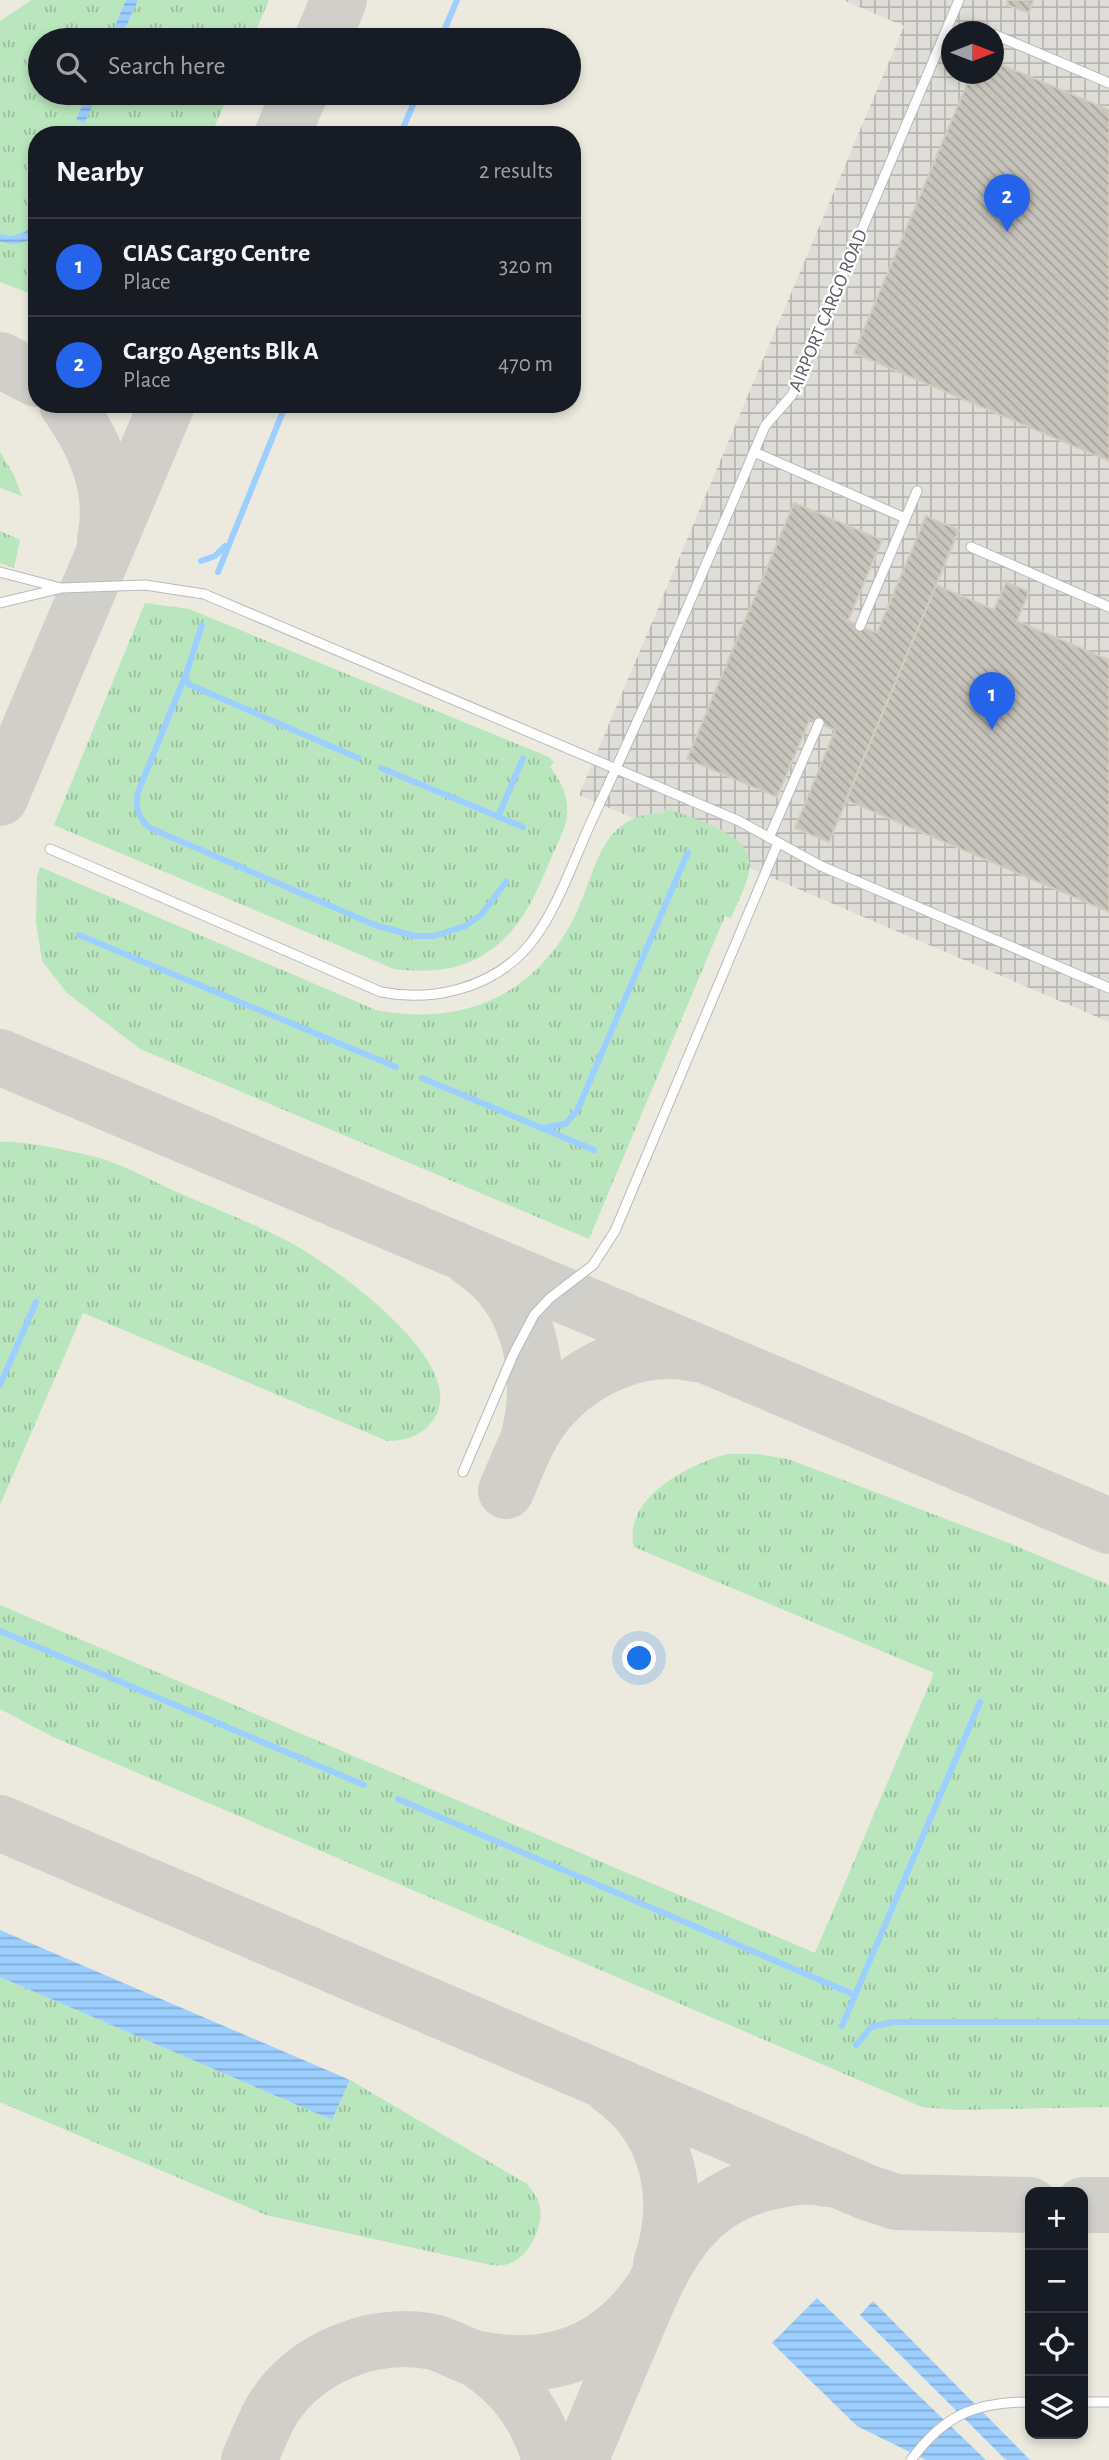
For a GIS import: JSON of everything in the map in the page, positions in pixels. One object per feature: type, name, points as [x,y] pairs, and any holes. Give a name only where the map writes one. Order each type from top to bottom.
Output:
[{"type":"lane","name":"AIRPORT CARGO ROAD","points":[[50,849],[366,987],[400,996],[441,995],[482,981],[523,952],[536,936],[616,769],[765,426],[792,394],[959,0]]},
{"type":"lane","points":[[1004,39],[1109,83]]},
{"type":"lane","points":[[754,452],[905,518]]},
{"type":"lane","points":[[859,626],[917,491]]},
{"type":"lane","points":[[971,547],[1109,607]]},
{"type":"lane","points":[[0,572],[62,588]]},
{"type":"lane","points":[[0,603],[62,588],[145,585],[204,594],[739,821],[821,866],[1109,988]]},
{"type":"lane","points":[[463,1472],[513,1355],[534,1315],[550,1298],[593,1265],[615,1231],[819,723]]},
{"type":"lane","points":[[911,2460],[942,2426],[974,2408],[996,2403],[1025,2402]]},
{"type":"lane","points":[[1088,2402],[1109,2402]]},
{"type":"shaded area","points":[[843,0],[1109,0],[1109,1022],[579,795],[904,26]]},
{"type":"green space","points":[[32,0],[126,0],[114,28],[28,28],[28,105],[82,105],[76,120],[85,123],[93,105],[224,105],[215,126],[28,126],[28,228],[25,232],[11,236],[0,234],[0,21]]},
{"type":"green space","points":[[138,0],[269,0],[257,28],[125,28]]},
{"type":"green space","points":[[28,239],[28,293],[0,282],[0,242],[19,243]]},
{"type":"green space","points":[[0,452],[14,475],[22,496],[0,488]]},
{"type":"green space","points":[[0,531],[20,540],[14,568],[0,563]]},
{"type":"green space","points":[[145,603],[189,609],[549,757],[554,762],[550,767],[565,796],[566,821],[539,886],[515,927],[492,949],[468,963],[426,971],[394,969],[54,825]]},
{"type":"green space","points":[[665,808],[706,823],[733,837],[749,858],[749,872],[731,918],[725,916],[589,1239],[140,1049],[67,993],[42,961],[36,922],[37,876],[40,867],[376,1010],[438,1014],[467,1008],[494,999],[540,966],[560,942],[576,914],[596,864],[611,836],[628,822],[648,814],[663,813]]},
{"type":"green space","points":[[0,1142],[50,1147],[109,1161],[265,1230],[312,1256],[366,1295],[417,1346],[434,1372],[440,1398],[433,1420],[424,1430],[413,1436],[387,1441],[83,1313],[0,1505]]},
{"type":"green space","points":[[727,1454],[757,1454],[788,1459],[1009,1543],[1109,1585],[1109,2107],[956,2110],[922,2107],[51,1736],[0,1709],[0,1605],[815,1953],[934,1673],[634,1547],[633,1529],[638,1513],[661,1486],[694,1466]]},
{"type":"green space","points":[[0,1977],[332,2120],[350,2080],[527,2184],[537,2198],[541,2211],[534,2239],[516,2261],[491,2265],[266,2215],[0,2102]]},
{"type":"water","points":[[126,0],[138,0],[125,28],[114,28]]},
{"type":"water","points":[[82,105],[93,105],[85,123],[76,120]]},
{"type":"water","points":[[28,228],[28,240],[11,244],[0,242],[0,234],[11,236],[25,232]]},
{"type":"water","points":[[0,1930],[350,2080],[332,2120],[0,1977]]},
{"type":"water","points":[[817,2298],[986,2460],[926,2460],[857,2426],[772,2343]]},
{"type":"water","points":[[873,2301],[1030,2460],[1006,2460],[860,2315]]},
{"type":"building","points":[[1008,0],[1033,0],[1029,13],[1007,5]]},
{"type":"building","points":[[1004,66],[1109,110],[1109,461],[854,353],[967,84],[1004,84]]},
{"type":"building","points":[[794,503],[882,540],[848,621],[877,633],[926,516],[959,530],[829,842],[795,828],[835,730],[810,719],[777,797],[687,759]]},
{"type":"building","points":[[1006,582],[1029,592],[1017,621],[1109,660],[1109,912],[846,800],[936,585],[994,610]]},
{"type":"waterway","points":[[445,28],[457,0]]},
{"type":"waterway","points":[[404,126],[413,105]]},
{"type":"waterway","points":[[218,572],[282,413]]},
{"type":"waterway","points":[[201,561],[215,556],[225,546]]},
{"type":"waterway","points":[[202,625],[186,674],[188,684],[358,758]]},
{"type":"waterway","points":[[186,674],[138,792],[139,813],[143,822],[152,829],[375,925],[415,936],[434,936],[465,926],[481,915],[506,882]]},
{"type":"waterway","points":[[498,817],[523,758]]},
{"type":"waterway","points":[[381,768],[523,827]]},
{"type":"waterway","points":[[541,1128],[565,1124],[577,1111],[688,852]]},
{"type":"waterway","points":[[79,935],[396,1067]]},
{"type":"waterway","points":[[422,1078],[594,1150]]},
{"type":"waterway","points":[[0,1385],[36,1302]]},
{"type":"waterway","points":[[0,1631],[364,1785]]},
{"type":"waterway","points":[[842,2026],[980,1702]]},
{"type":"waterway","points":[[398,1799],[855,1995]]},
{"type":"waterway","points":[[856,2045],[871,2027],[893,2022],[1109,2022]]},
{"type":"taxiway","points":[[327,28],[339,0]]},
{"type":"taxiway","points":[[286,126],[295,105]]},
{"type":"taxiway","points":[[0,360],[28,374]]},
{"type":"taxiway","points":[[73,413],[101,467],[108,502],[105,539]]},
{"type":"taxiway","points":[[0,798],[163,413]]},
{"type":"taxiway","points":[[0,1057],[1109,1526]]},
{"type":"taxiway","points":[[472,1260],[492,1276],[508,1295],[521,1317],[529,1341],[534,1365],[535,1391],[528,1440]]},
{"type":"taxiway","points":[[506,1491],[536,1426],[572,1387],[610,1364],[630,1357],[673,1351],[695,1354]]},
{"type":"taxiway","points":[[0,1823],[866,2192],[896,2202],[1025,2205]]},
{"type":"taxiway","points":[[611,2087],[631,2104],[647,2123],[659,2144],[666,2167],[671,2215],[661,2264]]},
{"type":"taxiway","points":[[580,2460],[653,2288],[681,2240],[698,2220],[719,2203],[744,2190],[794,2178],[827,2179]]},
{"type":"taxiway","points":[[1088,2205],[1109,2205]]},
{"type":"taxiway","points":[[249,2460],[270,2413],[288,2389],[304,2374],[342,2352],[385,2340],[406,2339],[435,2342],[479,2359],[505,2363],[554,2360],[597,2343],[617,2329],[651,2291]]},
{"type":"taxiway","points":[[476,2359],[502,2379],[523,2402],[545,2444],[550,2460]]},
{"type":"place","name":"Cargo Agents Blk A","points":[[1007,232]]},
{"type":"place","name":"CIAS Cargo Centre","points":[[992,730]]}]
